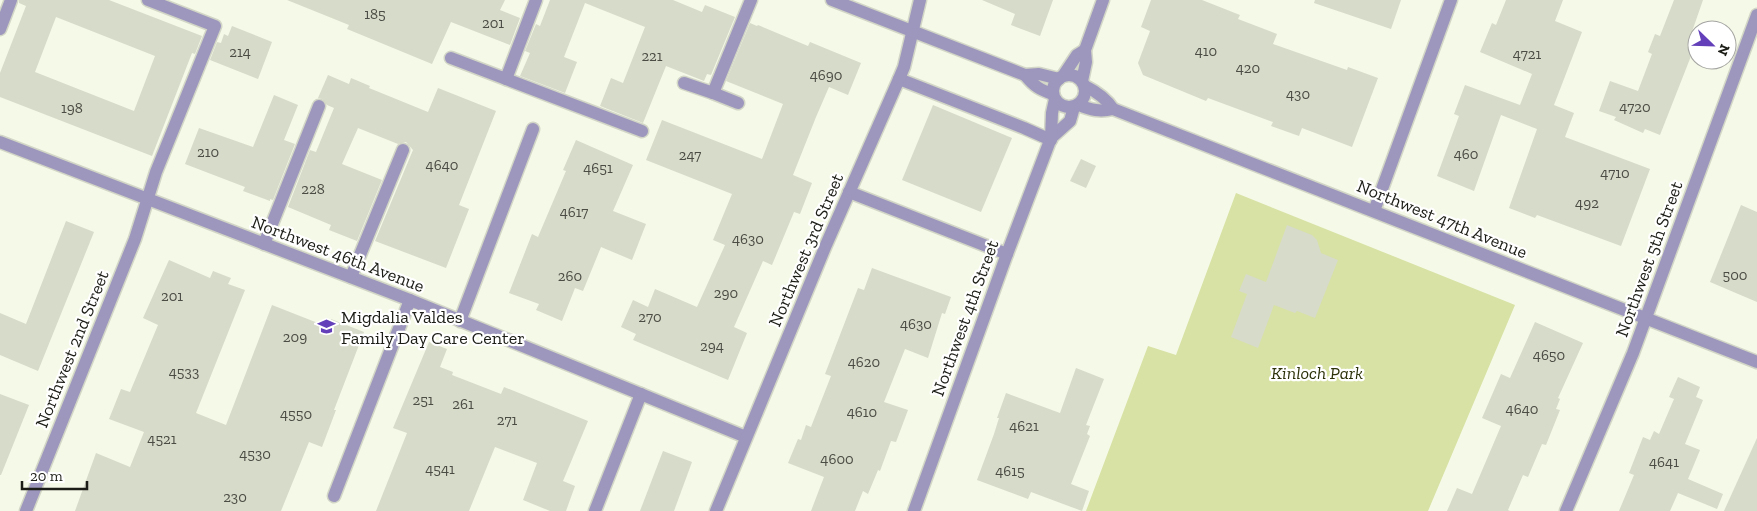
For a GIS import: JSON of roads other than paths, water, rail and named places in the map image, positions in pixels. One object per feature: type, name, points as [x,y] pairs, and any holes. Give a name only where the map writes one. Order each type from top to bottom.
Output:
[{"type":"street","points":[[0,29],[11,0]]},
{"type":"street","name":"Northwest 2nd Street","points":[[26,511],[136,239],[156,172],[214,26],[148,0]]},
{"type":"street","points":[[506,79],[536,0]]},
{"type":"street","points":[[713,93],[751,0]]},
{"type":"street","name":"Northwest 47th Avenue","points":[[832,0],[1025,75],[1039,74],[1061,77],[1074,75],[1100,94],[1113,109],[1757,362]]},
{"type":"street","name":"Northwest 3rd Street","points":[[716,511],[849,192],[904,67],[920,0]]},
{"type":"street","points":[[1076,106],[1085,96],[1085,50],[1103,0]]},
{"type":"street","points":[[1374,211],[1451,0]]},
{"type":"street","name":"Northwest 5th Street","points":[[1566,511],[1633,353],[1757,15]]},
{"type":"street","points":[[1054,97],[1055,83],[1077,55],[1085,50]]},
{"type":"street","points":[[451,58],[642,131]]},
{"type":"street","name":"Northwest 47th Avenue","points":[[1025,75],[1040,90],[1054,97],[1063,107],[1076,106],[1102,112],[1113,109]]},
{"type":"street","points":[[899,79],[1051,139]]},
{"type":"street","points":[[684,83],[738,103]]},
{"type":"street","name":"Northwest 4th Street","points":[[914,511],[1007,254],[1051,139],[1054,97]]},
{"type":"street","points":[[264,244],[319,106]]},
{"type":"street","name":"Northwest 4th Street","points":[[1051,139],[1070,121],[1076,106]]},
{"type":"street","points":[[460,321],[534,129]]},
{"type":"street","name":"Northwest 46th Avenue","points":[[0,142],[410,300],[746,437]]},
{"type":"street","points":[[351,277],[403,150]]},
{"type":"street","points":[[849,192],[1007,254]]},
{"type":"street","points":[[334,496],[410,300]]},
{"type":"street","points":[[595,511],[641,394]]},
{"type":"place","name":"Migdalia Valdes Family Day Care Center","points":[[327,327]]},
{"type":"park label","name":"Kinloch Park","points":[[1317,373]]}]
